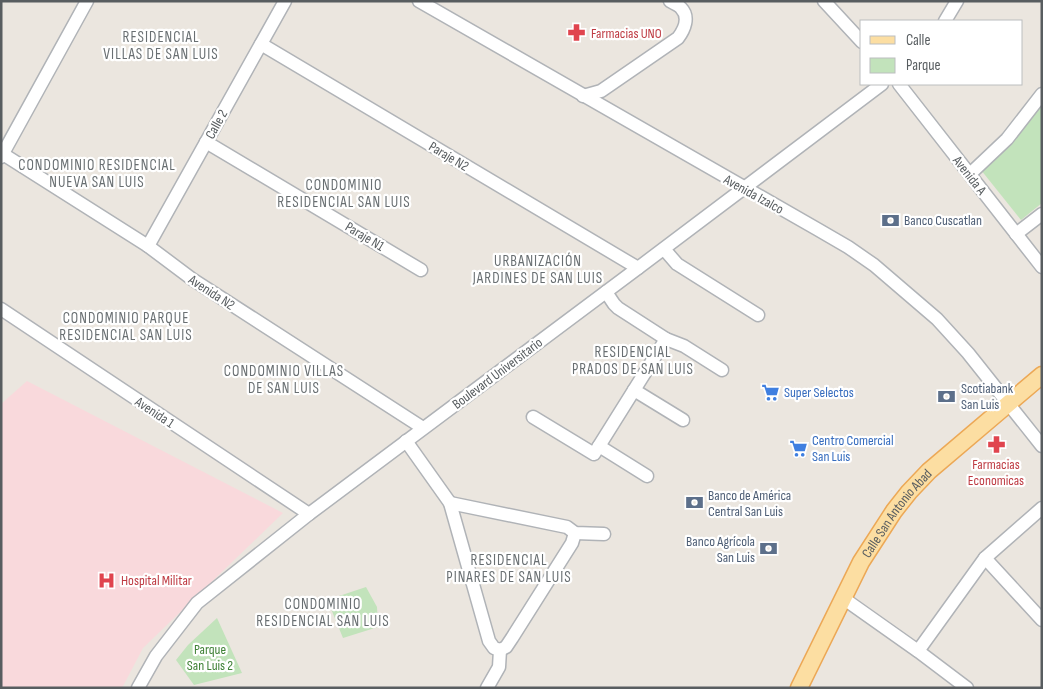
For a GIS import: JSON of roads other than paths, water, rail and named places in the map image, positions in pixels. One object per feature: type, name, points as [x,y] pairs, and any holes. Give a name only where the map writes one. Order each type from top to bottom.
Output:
[{"type":"main road","name":"Calle San Antonio Abad","points":[[799,688],[861,562],[881,530],[909,492],[928,471],[1042,375]]},
{"type":"street","points":[[2,156],[87,1]]},
{"type":"street","name":"Calle 2","points":[[148,246],[285,1]]},
{"type":"street","name":"Avenida Izalco","points":[[419,1],[817,229],[874,265],[937,319],[968,353],[1042,446]]},
{"type":"street","points":[[583,96],[601,92],[678,38],[686,24],[685,16],[682,8],[670,1]]},
{"type":"street","points":[[824,1],[860,40]]},
{"type":"street","points":[[946,20],[957,1]]},
{"type":"street","name":"Paraje N2","points":[[261,44],[638,268]]},
{"type":"street","name":"Boulevard Universitario","points":[[138,688],[156,656],[198,603],[309,514],[422,428],[664,249],[881,85]]},
{"type":"street","name":"Avenida A","points":[[900,85],[1042,267]]},
{"type":"street","points":[[970,174],[1007,138],[1042,94]]},
{"type":"street","name":"Paraje N1","points":[[206,142],[421,270]]},
{"type":"street","name":"Avenida N2","points":[[2,156],[148,246],[192,278],[422,428]]},
{"type":"street","points":[[1016,234],[1042,214]]},
{"type":"street","points":[[664,249],[677,264],[758,315]]},
{"type":"street","points":[[606,292],[616,306],[666,339],[684,346],[722,370]]},
{"type":"street","name":"Avenida 1","points":[[1,309],[309,514]]},
{"type":"street","points":[[596,450],[666,339]]},
{"type":"street","points":[[634,390],[683,420]]},
{"type":"street","points":[[533,417],[647,476]]},
{"type":"street","points":[[406,441],[450,503],[489,641],[494,648],[500,650],[506,647],[572,543],[575,533]]},
{"type":"street","points":[[450,503],[567,526],[575,533],[604,534]]},
{"type":"street","points":[[918,651],[985,558],[1042,508]]},
{"type":"street","points":[[985,558],[1042,620]]},
{"type":"street","points":[[843,598],[967,688]]},
{"type":"street","points":[[487,688],[499,667],[500,650]]},
{"type":"place","name":"Farmacias UNO","points":[[577,33]]},
{"type":"place","name":"Banco Cuscatlan","points":[[890,220]]},
{"type":"place","name":"Super Selectos","points":[[770,392]]},
{"type":"place","name":"Scotiabank San Luis","points":[[947,396]]},
{"type":"place","name":"Farmacias Economicas","points":[[996,444]]},
{"type":"place","name":"Centro Comercial San Luis","points":[[798,448]]},
{"type":"place","name":"Banco de América Central San Luis","points":[[694,503]]},
{"type":"place","name":"Banco Agrícola San Luis","points":[[769,549]]},
{"type":"place","name":"Hospital Militar","points":[[107,580]]},
{"type":"district","name":"RESIDENCIAL VILLAS DE SAN LUIS","points":[[161,46]]},
{"type":"district","name":"CONDOMINIO RESIDENCIAL NUEVA SAN LUIS","points":[[97,174]]},
{"type":"district","name":"CONDOMINIO RESIDENCIAL SAN LUIS","points":[[344,194]]},
{"type":"district","name":"URBANIZACIÓN JARDINES DE SAN LUIS","points":[[538,270]]},
{"type":"district","name":"CONDOMINIO PARQUE RESIDENCIAL SAN LUIS","points":[[126,326]]},
{"type":"district","name":"RESIDENCIAL PRADOS DE SAN LUIS","points":[[633,360]]},
{"type":"district","name":"CONDOMINIO VILLAS DE SAN LUIS","points":[[284,380]]},
{"type":"district","name":"RESIDENCIAL PINARES DE SAN LUIS","points":[[509,568]]},
{"type":"district","name":"CONDOMINIO RESIDENCIAL SAN LUIS","points":[[323,612]]},
{"type":"park label","name":"Parque San Luis 2","points":[[210,658]]}]
